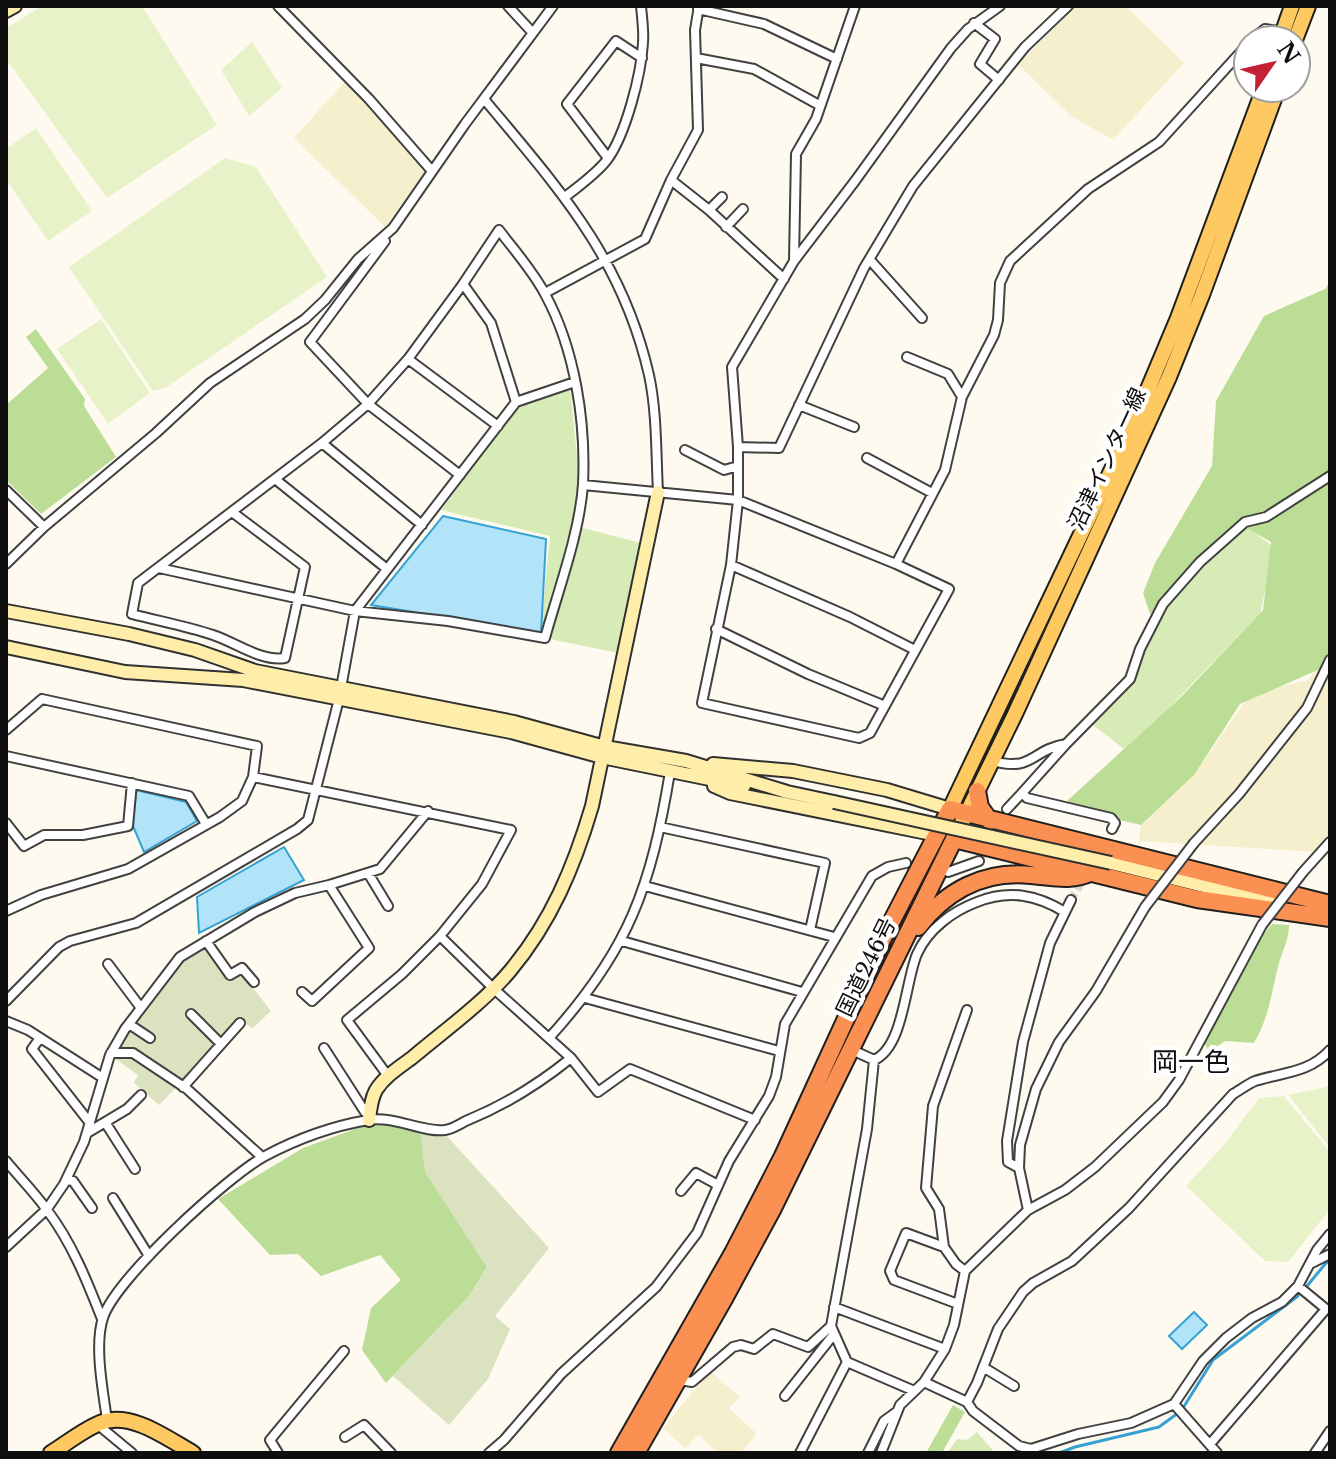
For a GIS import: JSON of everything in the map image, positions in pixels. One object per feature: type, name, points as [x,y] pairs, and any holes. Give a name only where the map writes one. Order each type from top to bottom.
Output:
[{"type":"highway","points":[[977,791],[980,807],[990,821]]},
{"type":"highway","points":[[958,811],[1330,904]]},
{"type":"highway","name":"国道246号","points":[[619,1453],[739,1241],[783,1156],[883,938],[937,835],[958,811]]},
{"type":"highway","points":[[954,839],[1197,899],[1330,918]]},
{"type":"highway","name":"国道246号","points":[[636,1453],[772,1210],[954,839]]},
{"type":"highway","points":[[867,1016],[918,927],[936,905],[953,892],[971,883],[1009,874],[1076,879],[1092,872]]},
{"type":"main road","points":[[1297,24],[1308,6]]},
{"type":"main road","name":"沼津インター線","points":[[954,839],[958,811],[1133,425],[1183,304],[1258,104]]},
{"type":"main road","name":"沼津インター線","points":[[958,811],[977,791],[992,761],[1169,377],[1208,281],[1272,104]]},
{"type":"main road","points":[[51,1453],[102,1422],[128,1421],[172,1448],[193,1453]]},
{"type":"street","points":[[6,11],[15,6]]},
{"type":"street","points":[[278,6],[369,99],[432,171]]},
{"type":"street","points":[[508,6],[532,32]]},
{"type":"street","points":[[460,475],[368,404],[310,342],[553,6]]},
{"type":"street","points":[[565,197],[594,174],[608,158],[623,130],[642,58],[641,6]]},
{"type":"street","points":[[583,485],[738,500],[896,564],[949,589],[870,733],[859,738],[702,703],[731,565],[738,500],[732,367],[794,261],[951,48],[974,23],[1000,6]]},
{"type":"street","points":[[738,447],[779,448],[870,260],[913,186],[1025,47],[1068,6]]},
{"type":"street","points":[[545,293],[645,239],[671,180],[698,130],[698,8],[764,24],[837,59]]},
{"type":"street","points":[[794,261],[796,154],[816,119],[851,8]]},
{"type":"street","points":[[974,23],[995,39],[980,64],[999,80]]},
{"type":"street","points":[[608,158],[567,104],[616,41],[642,58]]},
{"type":"street","points":[[696,58],[754,69],[819,105]]},
{"type":"street","points":[[896,564],[945,470],[962,397],[994,335],[1000,283],[1010,261],[1088,189],[1159,142],[1232,62]]},
{"type":"street","points":[[370,1115],[375,1091],[388,1076],[493,988],[538,933],[561,893],[581,843],[604,752],[658,492],[649,377],[631,314],[606,260],[565,197],[484,99]]},
{"type":"street","points":[[671,180],[709,210],[784,279]]},
{"type":"street","points":[[709,210],[722,197]]},
{"type":"street","points":[[726,227],[743,209]]},
{"type":"street","points":[[6,564],[44,527],[210,383],[305,319],[325,300],[358,259],[393,228]]},
{"type":"street","points":[[159,568],[298,597],[355,611],[448,621],[545,638],[571,547],[583,485],[580,418],[567,349],[545,293],[499,230],[408,359],[368,404],[322,443],[138,583],[132,614],[213,635],[260,654],[285,658],[298,597],[305,567],[232,512]]},
{"type":"street","points":[[870,260],[922,318]]},
{"type":"street","points":[[463,284],[491,323],[516,402]]},
{"type":"street","points":[[907,357],[948,374],[962,397]]},
{"type":"street","points":[[408,359],[498,426]]},
{"type":"street","points":[[6,1001],[59,947],[70,941],[136,923],[308,820],[340,694],[355,611],[516,402],[575,382]]},
{"type":"street","points":[[799,405],[854,427]]},
{"type":"street","points":[[322,443],[422,525]]},
{"type":"street","points":[[685,450],[724,470],[738,466]]},
{"type":"street","points":[[867,458],[932,493]]},
{"type":"street","points":[[1007,809],[1130,679],[1140,649],[1163,604],[1200,562],[1245,522],[1266,517],[1330,476]]},
{"type":"street","points":[[275,479],[387,569]]},
{"type":"street","points":[[7,494],[44,527]]},
{"type":"street","points":[[731,565],[850,617],[915,650]]},
{"type":"street","points":[[6,611],[129,634],[195,650],[255,671],[340,694],[679,768],[738,785],[787,792],[1111,863],[1306,913]]},
{"type":"street","points":[[716,629],[808,674],[885,706]]},
{"type":"street","points":[[6,647],[125,672],[243,680],[340,694]]},
{"type":"street","points":[[1028,1210],[1019,1168],[1020,1145],[1036,1089],[1059,1042],[1096,991],[1145,907],[1194,843],[1239,794],[1307,708],[1330,660]]},
{"type":"street","points":[[6,730],[42,699],[257,746],[253,777],[242,801],[128,869],[41,895],[6,911]]},
{"type":"street","points":[[992,761],[1013,766],[1024,764],[1056,745],[1066,744]]},
{"type":"street","points":[[604,752],[679,768],[795,767],[958,811]]},
{"type":"street","points":[[6,756],[189,796],[206,824]]},
{"type":"street","points":[[549,1038],[585,998],[622,941],[645,886],[679,768]]},
{"type":"street","points":[[679,768],[730,793],[954,839]]},
{"type":"street","points":[[253,777],[511,830],[482,884],[440,936],[402,974],[347,1020],[388,1076]]},
{"type":"street","points":[[6,823],[24,846],[44,835],[83,835],[128,826],[132,783]]},
{"type":"street","points":[[1022,793],[1027,798],[1111,818],[1115,823],[1112,829]]},
{"type":"street","points":[[6,1247],[47,1209],[66,1180],[88,1128],[111,1053],[180,957],[255,912],[295,893],[380,869],[428,811]]},
{"type":"street","points":[[660,827],[825,863],[810,930]]},
{"type":"street","points":[[881,1453],[896,1413],[912,1390],[924,1382],[945,1349],[954,1325],[965,1271],[1028,1210],[1065,1190],[1095,1167],[1163,1102],[1179,1080],[1262,925],[1330,842]]},
{"type":"street","points":[[948,872],[979,861]]},
{"type":"street","points":[[489,1453],[561,1374],[656,1287],[697,1233],[718,1185],[776,1077],[785,1024],[802,992],[872,876],[888,867],[906,863]]},
{"type":"street","points":[[1140,870],[1301,896]]},
{"type":"street","points":[[368,873],[388,906]]},
{"type":"street","points":[[302,992],[312,1001],[369,948],[329,885]]},
{"type":"street","points":[[645,886],[834,937]]},
{"type":"street","points":[[850,1049],[874,1060],[881,1057],[893,1042],[917,955],[926,940],[950,915],[983,899],[1003,895],[1041,898],[1065,912]]},
{"type":"street","points":[[1019,1168],[1008,1162],[1007,1141],[1023,1042],[1050,943],[1071,900]]},
{"type":"street","points":[[440,936],[571,1058],[598,1092],[630,1069],[755,1120]]},
{"type":"street","points":[[206,941],[230,975],[242,968],[254,982]]},
{"type":"street","points":[[622,941],[802,992]]},
{"type":"street","points":[[108,964],[141,1008]]},
{"type":"street","points":[[585,998],[779,1051]]},
{"type":"street","points":[[965,1271],[944,1247],[939,1209],[926,1188],[933,1106],[967,1010]]},
{"type":"street","points":[[191,1014],[221,1044]]},
{"type":"street","points":[[6,1021],[40,1038],[103,1078]]},
{"type":"street","points":[[183,1087],[240,1023]]},
{"type":"street","points":[[129,1024],[150,1038]]},
{"type":"street","points":[[40,1038],[32,1049],[88,1128]]},
{"type":"street","points":[[324,1048],[365,1112],[382,1119],[445,1130],[493,1110],[550,1075],[571,1058]]},
{"type":"street","points":[[967,1402],[998,1329],[1023,1292],[1072,1261],[1129,1208],[1225,1101],[1253,1082],[1298,1072],[1319,1062],[1330,1050]]},
{"type":"street","points":[[111,1053],[133,1053],[183,1087],[262,1157]]},
{"type":"street","points":[[874,1060],[867,1129],[832,1330],[847,1362],[912,1390]]},
{"type":"street","points":[[88,1128],[127,1109],[141,1095]]},
{"type":"street","points":[[132,1453],[102,1422],[102,1319],[113,1300],[149,1256],[207,1201],[262,1157],[370,1115]]},
{"type":"street","points":[[105,1122],[135,1169]]},
{"type":"street","points":[[6,1161],[47,1209],[83,1272],[102,1319]]},
{"type":"street","points":[[681,1191],[696,1173],[718,1185]]},
{"type":"street","points":[[66,1180],[73,1181],[92,1208]]},
{"type":"street","points":[[113,1198],[149,1256]]},
{"type":"street","points":[[944,1247],[906,1233],[890,1271],[894,1280],[958,1304]]},
{"type":"street","points":[[924,1382],[967,1402],[973,1411],[1019,1446],[1031,1449],[1078,1434],[1131,1423],[1174,1404],[1203,1361],[1226,1338],[1252,1318],[1282,1302],[1298,1286],[1330,1234]]},
{"type":"street","points":[[1311,1264],[1330,1254]]},
{"type":"street","points":[[1210,1444],[1326,1309],[1298,1286]]},
{"type":"street","points":[[834,1307],[945,1349]]},
{"type":"street","points":[[678,1380],[692,1382],[733,1347],[741,1345],[754,1349],[773,1334],[808,1347],[832,1330]]},
{"type":"street","points":[[785,1396],[832,1330]]},
{"type":"street","points":[[278,1453],[270,1440],[344,1351]]},
{"type":"street","points":[[800,1453],[847,1362]]},
{"type":"street","points":[[983,1367],[1014,1386]]},
{"type":"street","points":[[1174,1404],[1217,1453]]},
{"type":"street","points":[[868,1453],[884,1421],[896,1413]]},
{"type":"street","points":[[345,1437],[364,1425],[391,1453]]},
{"type":"street","points":[[1315,1453],[1330,1431]]},
{"type":"shaded area","points":[[1076,6],[1126,6],[1184,63],[1113,140],[1071,116],[1018,64]]},
{"type":"shaded area","points":[[345,81],[426,170],[385,227],[294,138]]},
{"type":"shaded area","points":[[1330,651],[1330,853],[1139,841],[1141,825],[1194,775],[1251,693],[1308,680]]},
{"type":"shaded area","points":[[710,1371],[740,1397],[729,1408],[757,1434],[741,1453],[719,1453],[698,1435],[685,1448],[663,1428]]},
{"type":"green space","points":[[42,6],[142,6],[217,125],[107,198],[6,59],[6,28]]},
{"type":"green space","points":[[252,42],[282,88],[249,116],[221,70]]},
{"type":"green space","points":[[36,128],[92,211],[48,241],[6,179],[6,149]]},
{"type":"green space","points":[[225,158],[256,167],[327,277],[165,388],[153,391],[69,267]]},
{"type":"green space","points":[[1330,282],[1330,655],[1320,669],[1240,704],[1194,775],[1141,825],[1111,818],[1067,801],[1181,697],[1263,610],[1271,542],[1247,528],[1150,614],[1143,593],[1155,563],[1212,466],[1216,401],[1264,316],[1325,289]]},
{"type":"green space","points":[[101,319],[150,393],[108,424],[57,349]]},
{"type":"green space","points":[[36,329],[85,399],[84,406],[116,457],[41,514],[6,480],[6,405],[48,368],[26,337]]},
{"type":"green space","points":[[570,386],[580,486],[575,526],[641,543],[618,653],[540,637],[550,536],[441,510],[520,404]]},
{"type":"green space","points":[[1245,525],[1275,548],[1260,613],[1168,709],[1124,749],[1092,724],[1127,682],[1163,604]]},
{"type":"green space","points":[[1272,924],[1289,925],[1289,930],[1259,1033],[1254,1043],[1225,1041],[1209,1052],[1202,1038],[1256,942]]},
{"type":"green space","points":[[204,948],[228,980],[241,972],[271,1011],[253,1028],[240,1021],[159,1105],[134,1083],[138,1075],[110,1055],[179,961]]},
{"type":"green space","points":[[1330,1086],[1330,1148],[1288,1095]]},
{"type":"green space","points":[[1284,1096],[1330,1152],[1330,1209],[1288,1262],[1265,1261],[1186,1186],[1223,1146],[1259,1098]]},
{"type":"green space","points":[[366,1125],[423,1126],[487,1267],[470,1295],[386,1383],[362,1350],[371,1308],[401,1280],[380,1255],[321,1276],[298,1254],[270,1255],[218,1199],[303,1148]]},
{"type":"green space","points":[[420,1133],[445,1134],[549,1248],[495,1316],[510,1329],[488,1379],[449,1425],[393,1376],[470,1295],[487,1268],[425,1172]]},
{"type":"green space","points":[[953,1405],[965,1412],[942,1453],[926,1453]]},
{"type":"green space","points":[[977,1432],[995,1453],[947,1453],[957,1439],[967,1440]]},
{"type":"water","points":[[443,516],[546,539],[541,633],[371,605]]},
{"type":"water","points":[[136,790],[186,802],[197,821],[144,852],[133,826]]},
{"type":"water","points":[[284,847],[304,880],[199,933],[197,897]]},
{"type":"water","points":[[1194,1312],[1207,1325],[1182,1349],[1169,1336]]},
{"type":"waterway","points":[[1307,1286],[1330,1262]]},
{"type":"waterway","points":[[1183,1408],[1213,1360],[1298,1296]]},
{"type":"waterway","points":[[1059,1453],[1159,1427],[1178,1413]]},
{"type":"tunnel","points":[[979,861],[1007,809]]},
{"type":"tunnel","points":[[1071,900],[1084,878]]},
{"type":"district","name":"岡一色","points":[[1191,1062]]}]
